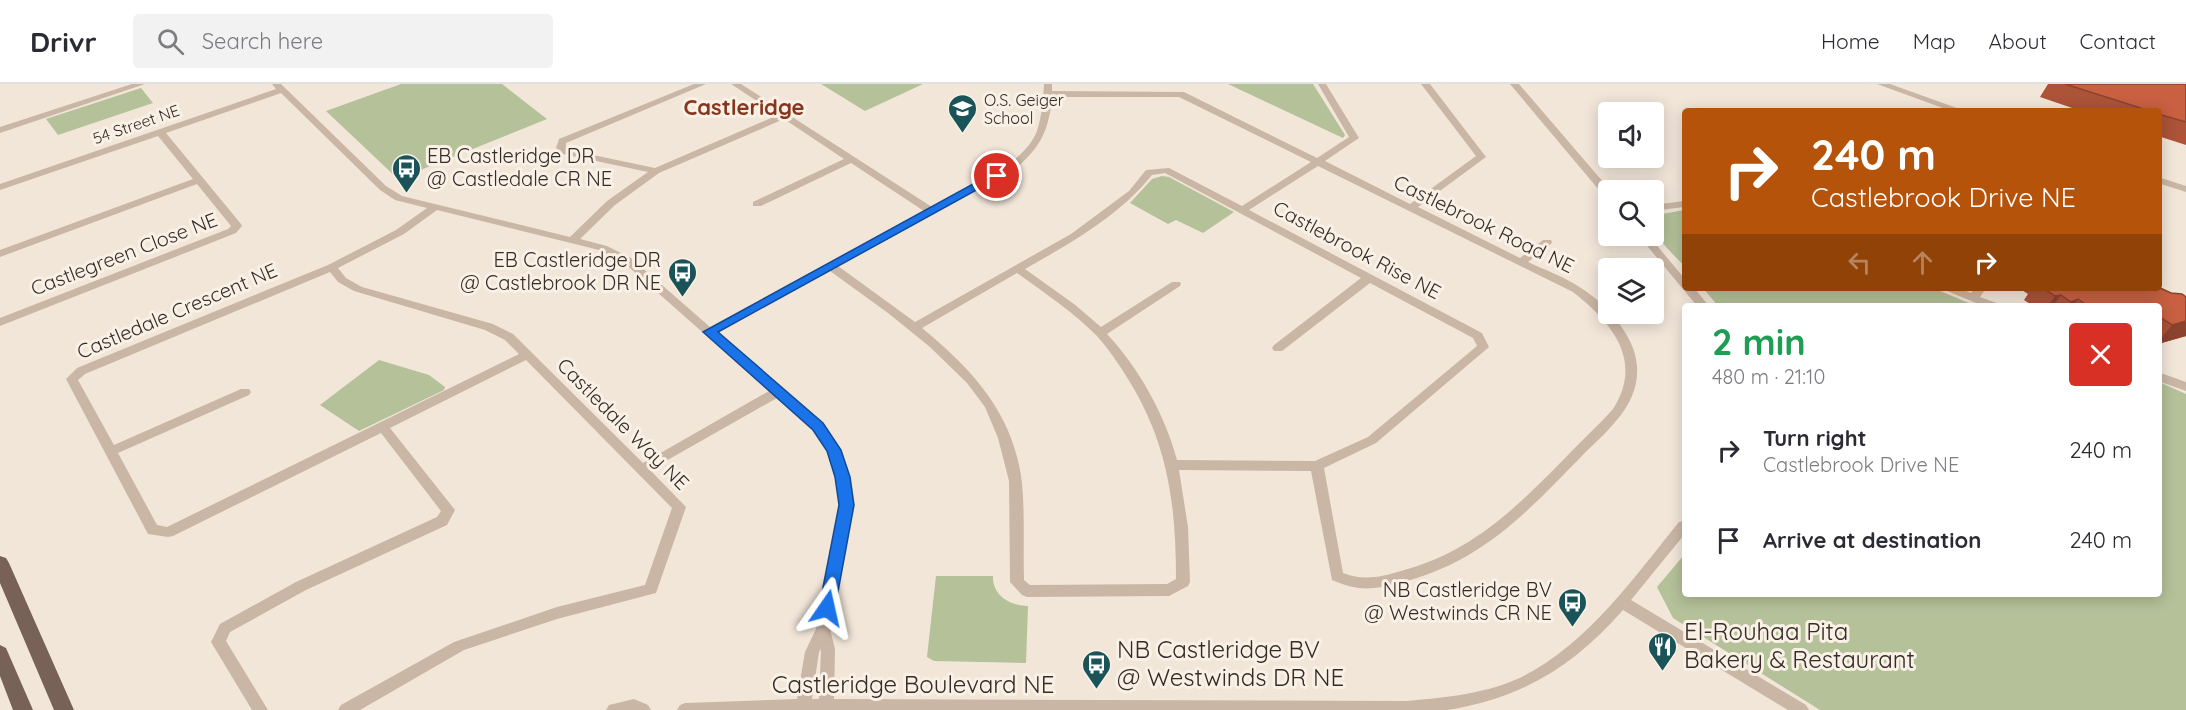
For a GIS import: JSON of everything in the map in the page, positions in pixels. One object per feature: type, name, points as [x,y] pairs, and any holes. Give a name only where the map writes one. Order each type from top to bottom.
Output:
[{"type":"main road","points":[[0,562],[64,710]]},
{"type":"main road","points":[[0,653],[23,710]]},
{"type":"street","points":[[0,130],[119,87],[141,84]]},
{"type":"street","points":[[656,171],[566,152],[561,148],[562,141],[702,84]]},
{"type":"street","points":[[735,84],[930,210]]},
{"type":"street","points":[[1244,210],[1354,138],[1322,84]]},
{"type":"street","points":[[1412,207],[1481,157],[1425,84]]},
{"type":"street","points":[[1514,84],[1598,182]]},
{"type":"street","points":[[1881,84],[1951,108]]},
{"type":"street","points":[[279,87],[383,188],[399,198],[603,248],[627,260],[818,427],[834,450],[843,477],[846,505],[823,629],[812,652],[803,708]]},
{"type":"street","name":"54 Street NE","points":[[0,187],[160,132],[279,87]]},
{"type":"street","points":[[709,332],[930,210],[997,176],[1026,155],[1038,143],[1044,123],[1048,89]]},
{"type":"street","name":"Castlebrook Road NE","points":[[1048,89],[1181,94],[1577,290],[1604,310],[1622,338],[1630,357],[1632,379],[1616,414],[1513,520],[1482,544],[1455,559],[1414,575],[1357,586],[1337,576],[1317,466]]},
{"type":"street","points":[[573,240],[611,203],[656,171],[784,116]]},
{"type":"street","name":"Castlegreen Close NE","points":[[0,322],[232,231],[237,226],[160,132]]},
{"type":"street","points":[[757,204],[851,159]]},
{"type":"street","name":"Castlebrook Rise NE","points":[[913,328],[1075,236],[1132,193],[1149,172],[1166,170],[1478,336],[1483,347],[1372,440],[1317,466],[1174,465]]},
{"type":"street","points":[[0,254],[198,180]]},
{"type":"street","points":[[2162,181],[2186,189]]},
{"type":"street","points":[[1664,207],[1682,204]]},
{"type":"street","name":"Castledale Crescent NE","points":[[434,208],[400,232],[332,267],[81,371],[72,379],[153,530],[168,532],[527,355]]},
{"type":"street","points":[[1522,261],[1547,242]]},
{"type":"street","points":[[1652,246],[1682,282]]},
{"type":"street","points":[[830,266],[913,328],[968,375],[988,401],[1005,444],[1015,480],[1017,582],[1027,591],[1169,590],[1183,582],[1183,527],[1174,465],[1162,430],[1144,395],[1100,333],[1060,298],[1017,268]]},
{"type":"street","name":"Castledale Way NE","points":[[332,267],[342,280],[358,289],[489,327],[509,337],[679,507],[651,590],[557,613],[459,646],[346,710]]},
{"type":"street","points":[[1278,348],[1369,278]]},
{"type":"street","points":[[1100,333],[1176,284]]},
{"type":"street","points":[[1690,291],[1700,303]]},
{"type":"street","points":[[1956,291],[1986,303]]},
{"type":"street","points":[[1973,298],[1979,291]]},
{"type":"street","points":[[2162,378],[2186,387]]},
{"type":"street","points":[[112,451],[245,392]]},
{"type":"street","points":[[642,469],[777,392]]},
{"type":"street","points":[[260,710],[218,642],[225,628],[301,586],[442,521],[448,510],[383,427]]},
{"type":"street","name":"Castleridge Boulevard NE","points":[[686,710],[1407,708],[1451,704],[1530,680],[1575,648],[1620,601],[1682,528]]},
{"type":"street","points":[[1620,601],[1800,710]]},
{"type":"street","points":[[823,629],[828,649],[826,708]]},
{"type":"street","points":[[614,710],[634,706],[643,710]]},
{"type":"green space","points":[[401,84],[502,84],[547,119],[398,179],[326,111]]},
{"type":"green space","points":[[821,84],[923,84],[865,111]]},
{"type":"green space","points":[[1228,84],[1313,84],[1345,135],[1343,138]]},
{"type":"green space","points":[[141,88],[153,103],[58,135],[46,119]]},
{"type":"green space","points":[[1162,176],[1169,177],[1234,212],[1203,233],[1176,220],[1168,224],[1130,203],[1152,179]]},
{"type":"green space","points":[[1682,210],[1682,264],[1664,244],[1664,214]]},
{"type":"green space","points":[[1706,291],[1940,291],[1969,303],[1716,303]]},
{"type":"green space","points":[[379,360],[429,375],[445,387],[444,390],[359,431],[320,405]]},
{"type":"green space","points":[[2162,383],[2186,394],[2186,710],[1820,710],[1673,618],[1657,587],[1682,557],[1682,597],[2162,597]]},
{"type":"green space","points":[[936,576],[993,576],[993,583],[1003,598],[1015,604],[1028,606],[1026,663],[934,661],[927,657]]},
{"type":"building","points":[[2065,84],[2186,84],[2186,122],[2162,115],[2162,108],[2141,108]]},
{"type":"building","points":[[2162,289],[2186,297],[2186,321],[2172,325],[2162,319],[2162,303],[2084,303],[2078,299],[2071,302],[2061,295],[2055,296],[2048,291],[2162,291]]},
{"type":"place","name":"O.S. Geiger School","points":[[963,134]]},
{"type":"place","name":"EB Castleridge DR @ Castledale CR NE","points":[[406,194]]},
{"type":"place","name":"EB Castleridge DR @ Castlebrook DR NE","points":[[682,298]]},
{"type":"place","name":"NB Castleridge BV @ Westwinds CR NE","points":[[1573,628]]},
{"type":"place","name":"El-Rouhaa Pita Bakery & Restaurant","points":[[1663,672]]},
{"type":"place","name":"NB Castleridge BV @ Westwinds DR NE","points":[[1096,690]]},
{"type":"district","name":"Castleridge","points":[[744,107]]},
{"type":"route","points":[[827,608],[846,505],[843,477],[834,450],[818,427],[709,332],[930,210],[997,176]]}]
